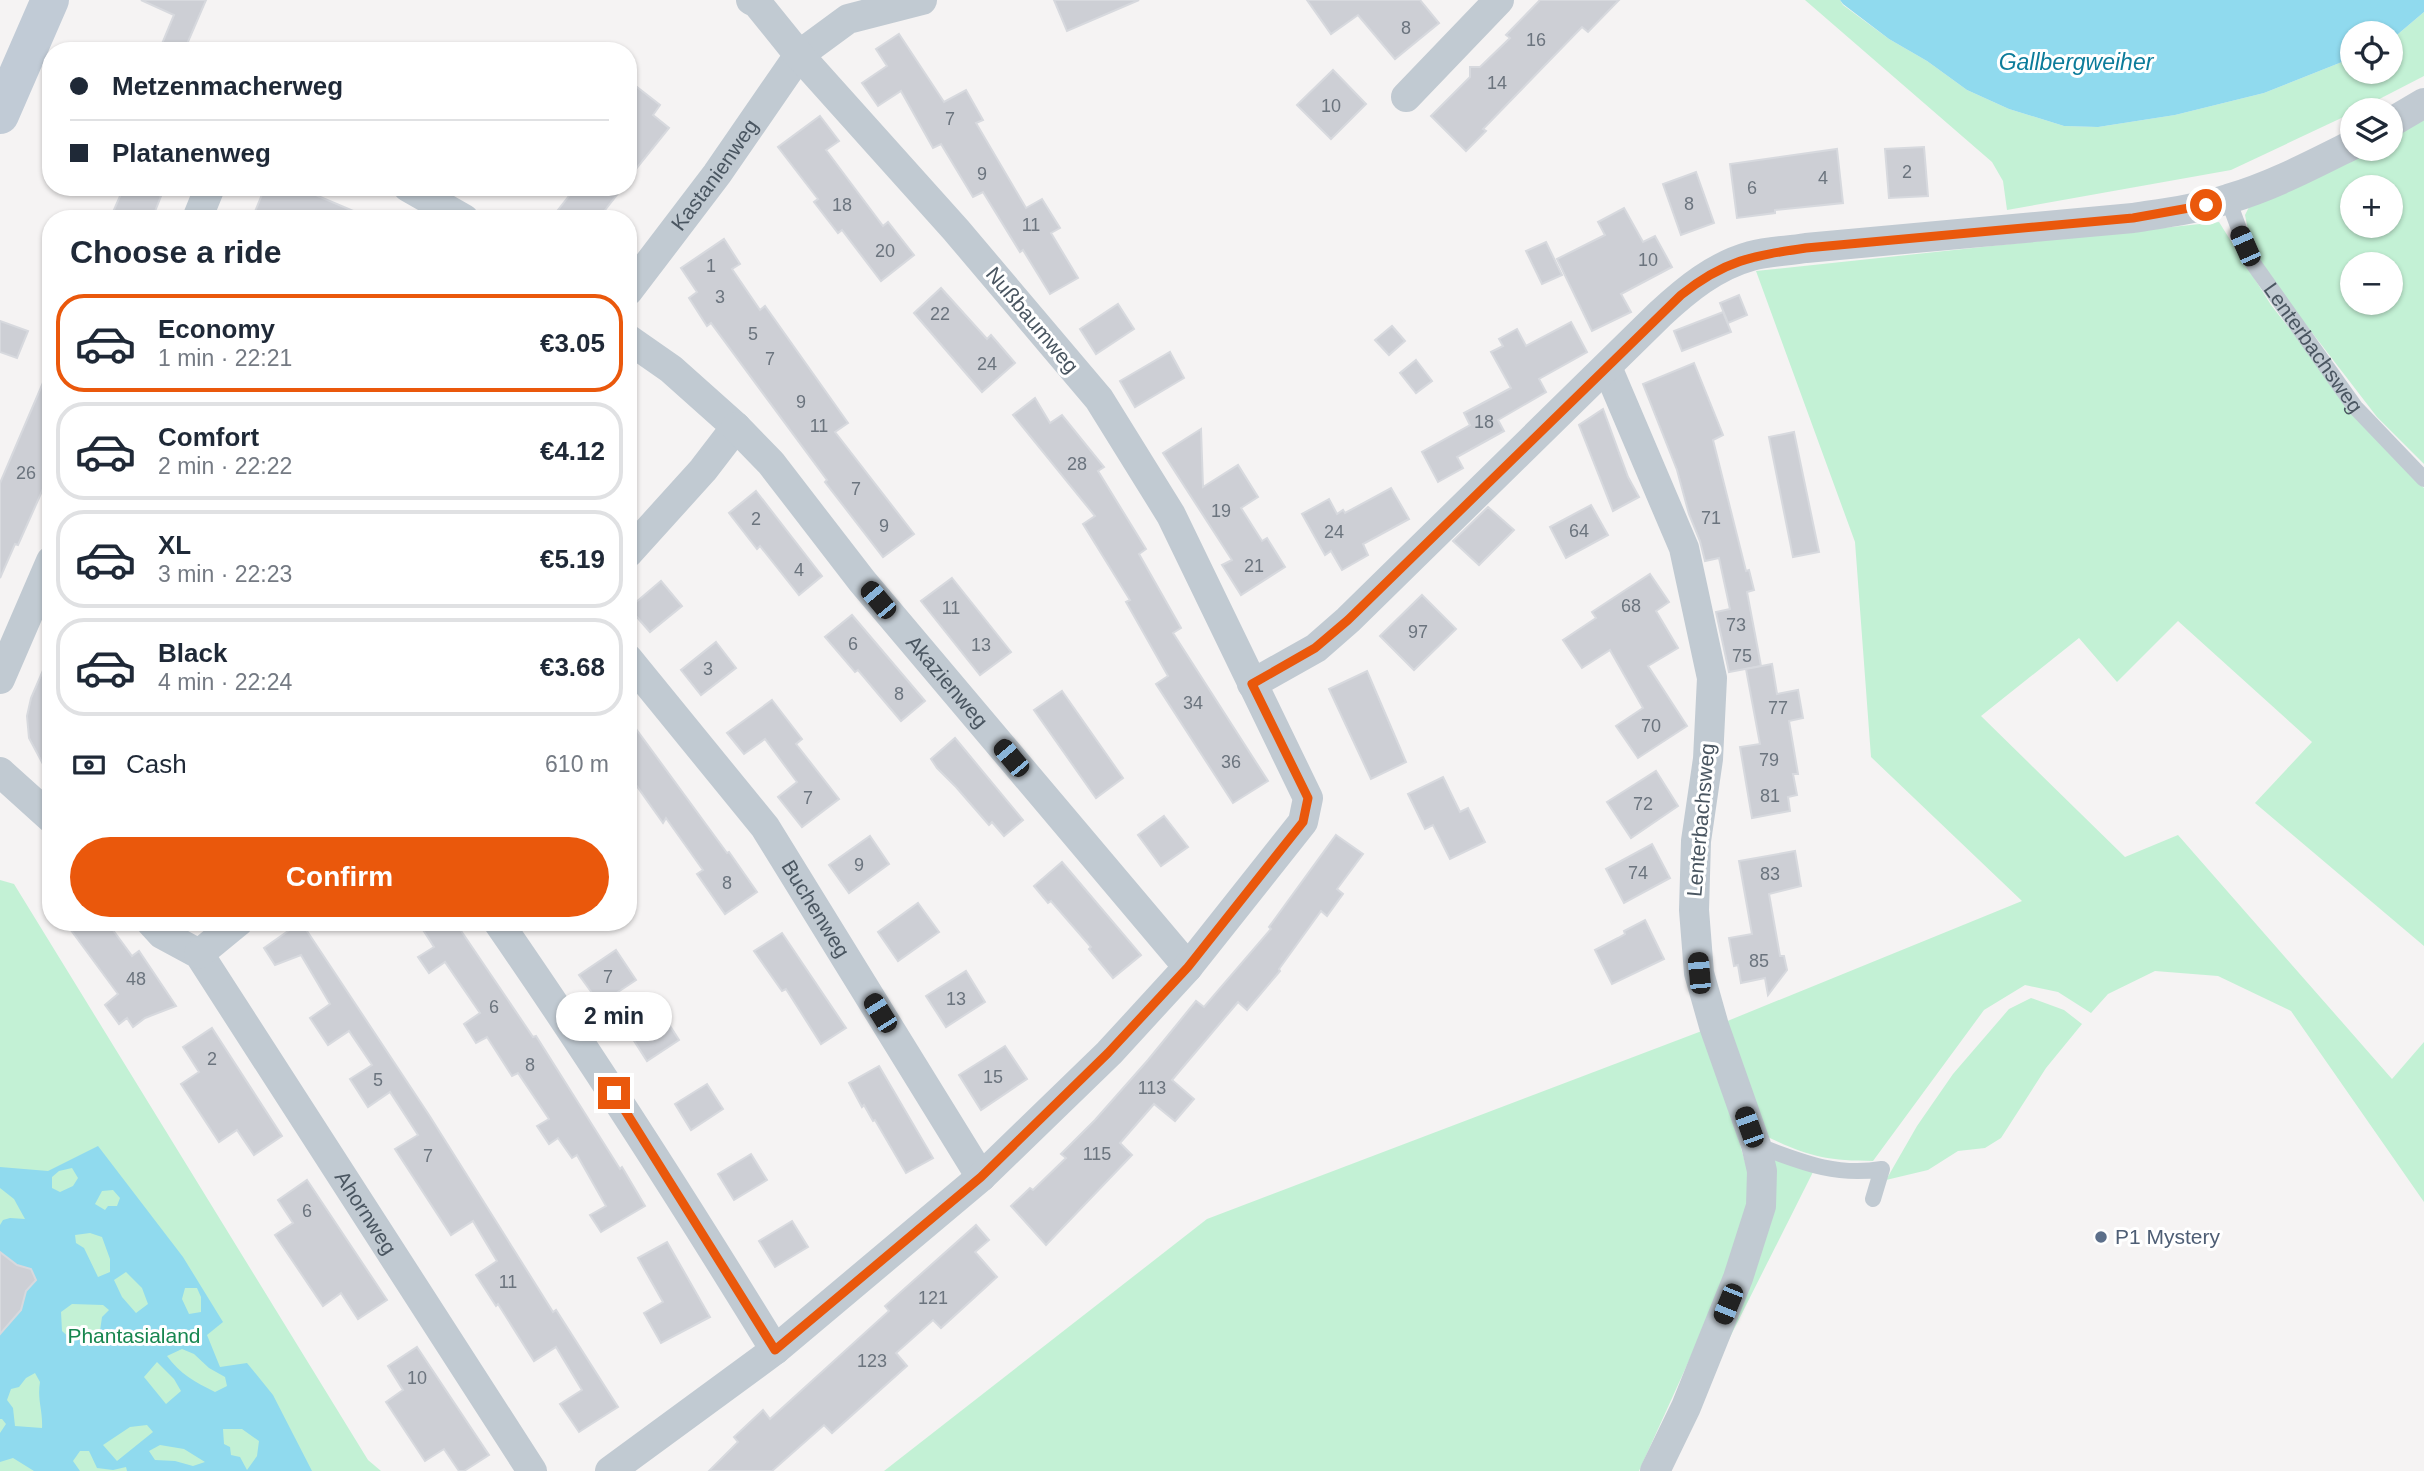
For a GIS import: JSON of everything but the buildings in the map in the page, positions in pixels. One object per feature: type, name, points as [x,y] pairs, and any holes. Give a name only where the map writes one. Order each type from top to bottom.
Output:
[{"type":"main road","points":[[0,115],[50,0]]},
{"type":"street","name":"Nußbaumweg","points":[[610,1471],[775,1350],[981,1177],[1108,1053],[1188,967],[1303,822],[1308,798],[1171,515],[1099,399],[956,230],[799,55],[757,3],[751,0]]},
{"type":"street","name":"Kastanienweg","points":[[637,279],[717,174],[799,55],[848,19],[922,0]]},
{"type":"street","points":[[1406,97],[1499,0]]},
{"type":"street","points":[[2403,115],[2424,103]]},
{"type":"street","points":[[1252,684],[1315,648],[1348,620],[1660,314],[1692,286],[1726,265],[1753,256],[1806,248],[2183,211],[2228,199],[2289,177],[2340,151]]},
{"type":"street","points":[[424,196],[448,210]]},
{"type":"street","points":[[637,345],[671,369],[736,427],[703,470],[637,544]]},
{"type":"street","name":"Lenterbachsweg","points":[[1607,367],[1684,548],[1712,678],[1708,759],[1696,841],[1694,910],[1699,973],[1714,1026],[1756,1145],[1762,1171],[1761,1206],[1754,1234],[1686,1406],[1655,1471]]},
{"type":"street","name":"Akazienweg","points":[[736,427],[771,463],[862,581],[1188,967]]},
{"type":"street","points":[[0,680],[42,582]]},
{"type":"street","name":"Buchenweg","points":[[637,670],[765,827],[981,1177]]},
{"type":"street","points":[[0,772],[42,810]]},
{"type":"street","points":[[159,931],[199,954],[227,931]]},
{"type":"street","points":[[504,931],[585,1048],[671,1181],[775,1350]]},
{"type":"street","name":"Ahornweg","points":[[199,954],[532,1471]]},
{"type":"lane","name":"Lenterbachsweg","points":[[2228,199],[2250,259],[2355,407],[2424,479]]},
{"type":"lane","points":[[1756,1145],[1819,1168],[1861,1172],[1882,1169],[1873,1199]]},
{"type":"green space","points":[[1805,0],[1840,0],[1889,39],[1927,61],[1967,90],[2009,109],[2064,126],[2098,127],[2175,115],[2264,93],[2340,63],[2340,84],[2403,84],[2403,30],[2424,12],[2424,76],[2381,98],[2340,98],[2340,119],[2231,170],[2007,210],[2003,181],[1992,162]]},
{"type":"green space","points":[[2424,117],[2424,464],[2377,417],[2267,274],[2251,245],[2245,215],[2252,201],[2315,178],[2347,161],[2403,161],[2403,130]]},
{"type":"green space","points":[[2219,222],[2271,305],[2373,435],[2424,488],[2424,946],[2255,803],[2312,742],[2178,621],[2117,682],[2079,638],[1981,716],[2125,857],[2178,835],[2392,1079],[2424,1042],[2424,1202],[2291,1011],[2218,976],[2155,971],[2108,994],[2091,1013],[2058,992],[2025,985],[1984,1010],[1873,1161],[1827,1158],[1775,1141],[1760,1133],[1725,1022],[2022,901],[1871,757],[1855,542],[1756,271]]},
{"type":"green space","name":"Phantasialand","points":[[0,880],[14,884],[368,1460],[381,1471],[0,1471]]},
{"type":"green space","points":[[2031,998],[2064,1010],[2082,1024],[2046,1068],[2001,1138],[1985,1148],[1958,1151],[1928,1170],[1886,1180],[1917,1126],[1953,1074],[2009,1009]]},
{"type":"green space","points":[[1707,1029],[1749,1176],[1749,1215],[1706,1323],[1639,1471],[884,1471],[1207,1219]]},
{"type":"green space","points":[[1769,1154],[1813,1172],[1718,1361]]},
{"type":"water","name":"Gallbergweiher","points":[[1840,0],[2424,0],[2424,12],[2403,30],[2403,21],[2340,21],[2340,63],[2264,93],[2175,115],[2098,127],[2064,126],[2009,109],[1967,90],[1927,61],[1889,39]]},
{"type":"water","points":[[98,1146],[183,1257],[223,1322],[207,1335],[220,1367],[247,1363],[273,1395],[312,1471],[127,1471],[126,1467],[113,1470],[97,1468],[89,1451],[80,1451],[73,1461],[80,1471],[34,1471],[13,1458],[0,1462],[0,1433],[6,1424],[0,1419],[0,1225],[3,1220],[10,1218],[25,1219],[14,1199],[0,1188],[0,1167],[48,1171]],"holes":[[[72,1168],[78,1178],[73,1186],[60,1192],[52,1188],[52,1177],[59,1171]],[[113,1190],[120,1198],[117,1206],[108,1206],[105,1210],[95,1204],[102,1191]],[[90,1233],[102,1237],[110,1259],[110,1272],[98,1277],[84,1248],[76,1243],[75,1235]],[[126,1272],[142,1288],[148,1304],[136,1313],[122,1297],[114,1280]],[[185,1288],[197,1288],[201,1297],[201,1312],[189,1314],[182,1299]],[[72,1304],[103,1305],[109,1310],[102,1317],[100,1331],[93,1337],[71,1339],[62,1331],[61,1312]],[[182,1349],[194,1354],[209,1368],[225,1377],[227,1386],[215,1392],[177,1368],[167,1356]],[[157,1362],[174,1379],[181,1391],[166,1404],[144,1377]],[[35,1373],[40,1382],[42,1428],[15,1426],[13,1408],[7,1400],[11,1389],[19,1387],[26,1378]],[[147,1425],[153,1432],[117,1461],[103,1445],[130,1427]],[[223,1429],[242,1429],[259,1441],[257,1456],[247,1470],[240,1457],[231,1455],[230,1447],[224,1444]],[[160,1445],[184,1449],[205,1462],[193,1466],[175,1461],[155,1460],[149,1451]]]},
{"type":"place","name":"P1 Mystery","points":[[2101,1237]]},
{"type":"route","points":[[614,1093],[775,1350],[981,1177],[1108,1053],[1188,967],[1303,822],[1308,798],[1252,684],[1315,648],[1348,620],[1681,295],[1726,265],[1753,256],[1806,248],[2133,218],[2206,205]]}]
